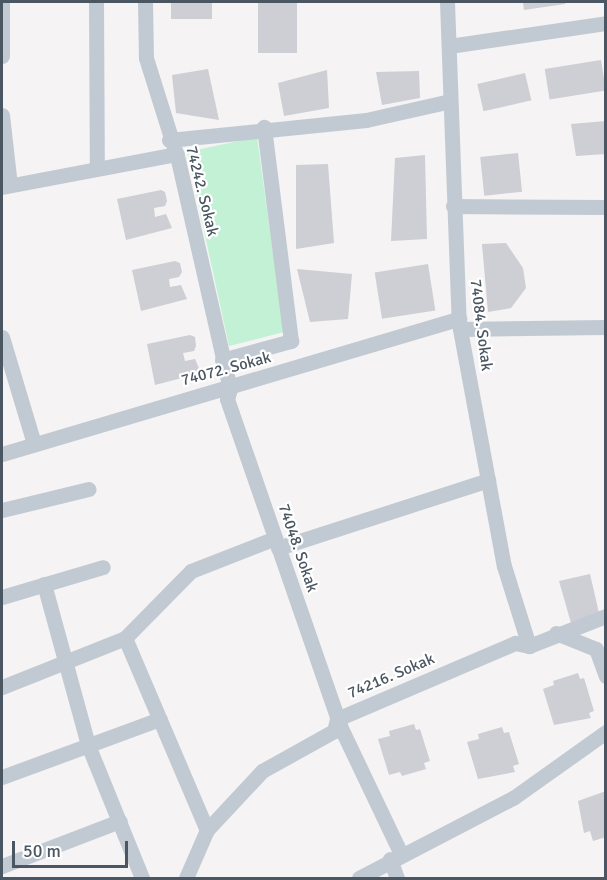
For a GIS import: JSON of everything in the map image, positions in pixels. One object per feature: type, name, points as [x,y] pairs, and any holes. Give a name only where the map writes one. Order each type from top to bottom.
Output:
[{"type":"street","points":[[2,2],[2,56]]},
{"type":"street","points":[[96,2],[97,168]]},
{"type":"street","name":"74242. Sokak","points":[[145,2],[146,58],[169,140],[177,154],[230,389]]},
{"type":"street","name":"74084. Sokak","points":[[447,2],[453,206],[460,324],[504,566],[529,646]]},
{"type":"street","points":[[449,46],[606,24]]},
{"type":"street","points":[[169,140],[264,127],[366,120],[450,101]]},
{"type":"street","points":[[2,115],[6,186],[177,154]]},
{"type":"street","points":[[222,360],[291,341],[264,127]]},
{"type":"street","points":[[453,206],[606,207]]},
{"type":"street","name":"74072. Sokak","points":[[2,454],[222,387],[230,389],[460,324],[606,327]]},
{"type":"street","points":[[2,338],[34,444]]},
{"type":"street","name":"74048. Sokak","points":[[230,389],[227,399],[338,719],[395,857],[397,879]]},
{"type":"street","points":[[2,687],[65,665],[125,638],[191,571],[488,480]]},
{"type":"street","points":[[2,510],[89,489]]},
{"type":"street","points":[[2,597],[103,567]]},
{"type":"street","points":[[44,584],[88,745],[142,879]]},
{"type":"street","name":"74216. Sokak","points":[[186,879],[207,830],[261,771],[334,731],[338,719],[515,643],[529,646],[556,633],[606,616]]},
{"type":"street","points":[[556,633],[596,649],[606,676]]},
{"type":"street","points":[[125,638],[207,830]]},
{"type":"street","points":[[2,777],[160,719]]},
{"type":"street","points":[[359,879],[395,857],[513,798],[606,732]]},
{"type":"street","points":[[2,866],[120,821]]},
{"type":"green space","points":[[257,137],[284,332],[229,346],[187,152]]},
{"type":"building","points":[[171,2],[212,2],[212,19],[171,19]]},
{"type":"building","points":[[258,2],[297,2],[297,53],[258,53]]},
{"type":"building","points":[[523,2],[565,2],[565,4],[524,10]]},
{"type":"building","points":[[601,60],[606,91],[550,100],[545,69]]},
{"type":"building","points":[[208,69],[219,120],[176,113],[172,75]]},
{"type":"building","points":[[327,70],[329,108],[284,116],[278,83]]},
{"type":"building","points":[[419,71],[420,98],[382,105],[376,72]]},
{"type":"building","points":[[525,73],[531,100],[484,111],[477,84]]},
{"type":"building","points":[[606,121],[606,154],[576,156],[571,124]]},
{"type":"building","points":[[518,153],[522,192],[484,196],[480,157]]},
{"type":"building","points":[[425,155],[427,239],[391,241],[395,158]]},
{"type":"building","points":[[328,164],[334,243],[296,249],[296,165]]},
{"type":"building","points":[[161,190],[165,192],[167,201],[165,206],[154,208],[155,217],[166,214],[172,228],[126,240],[117,199]]},
{"type":"building","points":[[506,243],[523,268],[526,288],[511,308],[488,312],[482,244]]},
{"type":"building","points":[[175,261],[180,263],[182,272],[179,277],[169,279],[170,287],[181,285],[187,299],[141,311],[132,270]]},
{"type":"building","points":[[428,264],[435,310],[382,319],[375,272]]},
{"type":"building","points":[[297,269],[352,274],[348,319],[310,322]]},
{"type":"building","points":[[190,335],[195,337],[196,346],[194,351],[183,353],[185,361],[195,359],[201,373],[155,385],[147,344]]},
{"type":"building","points":[[590,574],[599,613],[571,623],[559,581]]},
{"type":"building","points":[[578,673],[580,679],[584,678],[594,711],[589,713],[591,718],[554,725],[543,689],[554,685],[553,681]]},
{"type":"building","points":[[414,724],[416,730],[420,729],[430,761],[424,763],[426,769],[402,776],[400,772],[389,775],[378,739],[390,736],[389,731]]},
{"type":"building","points":[[502,727],[504,733],[509,732],[519,764],[513,766],[515,772],[478,779],[467,742],[479,739],[478,734]]},
{"type":"building","points":[[606,791],[606,837],[593,841],[590,831],[584,833],[578,801]]}]
